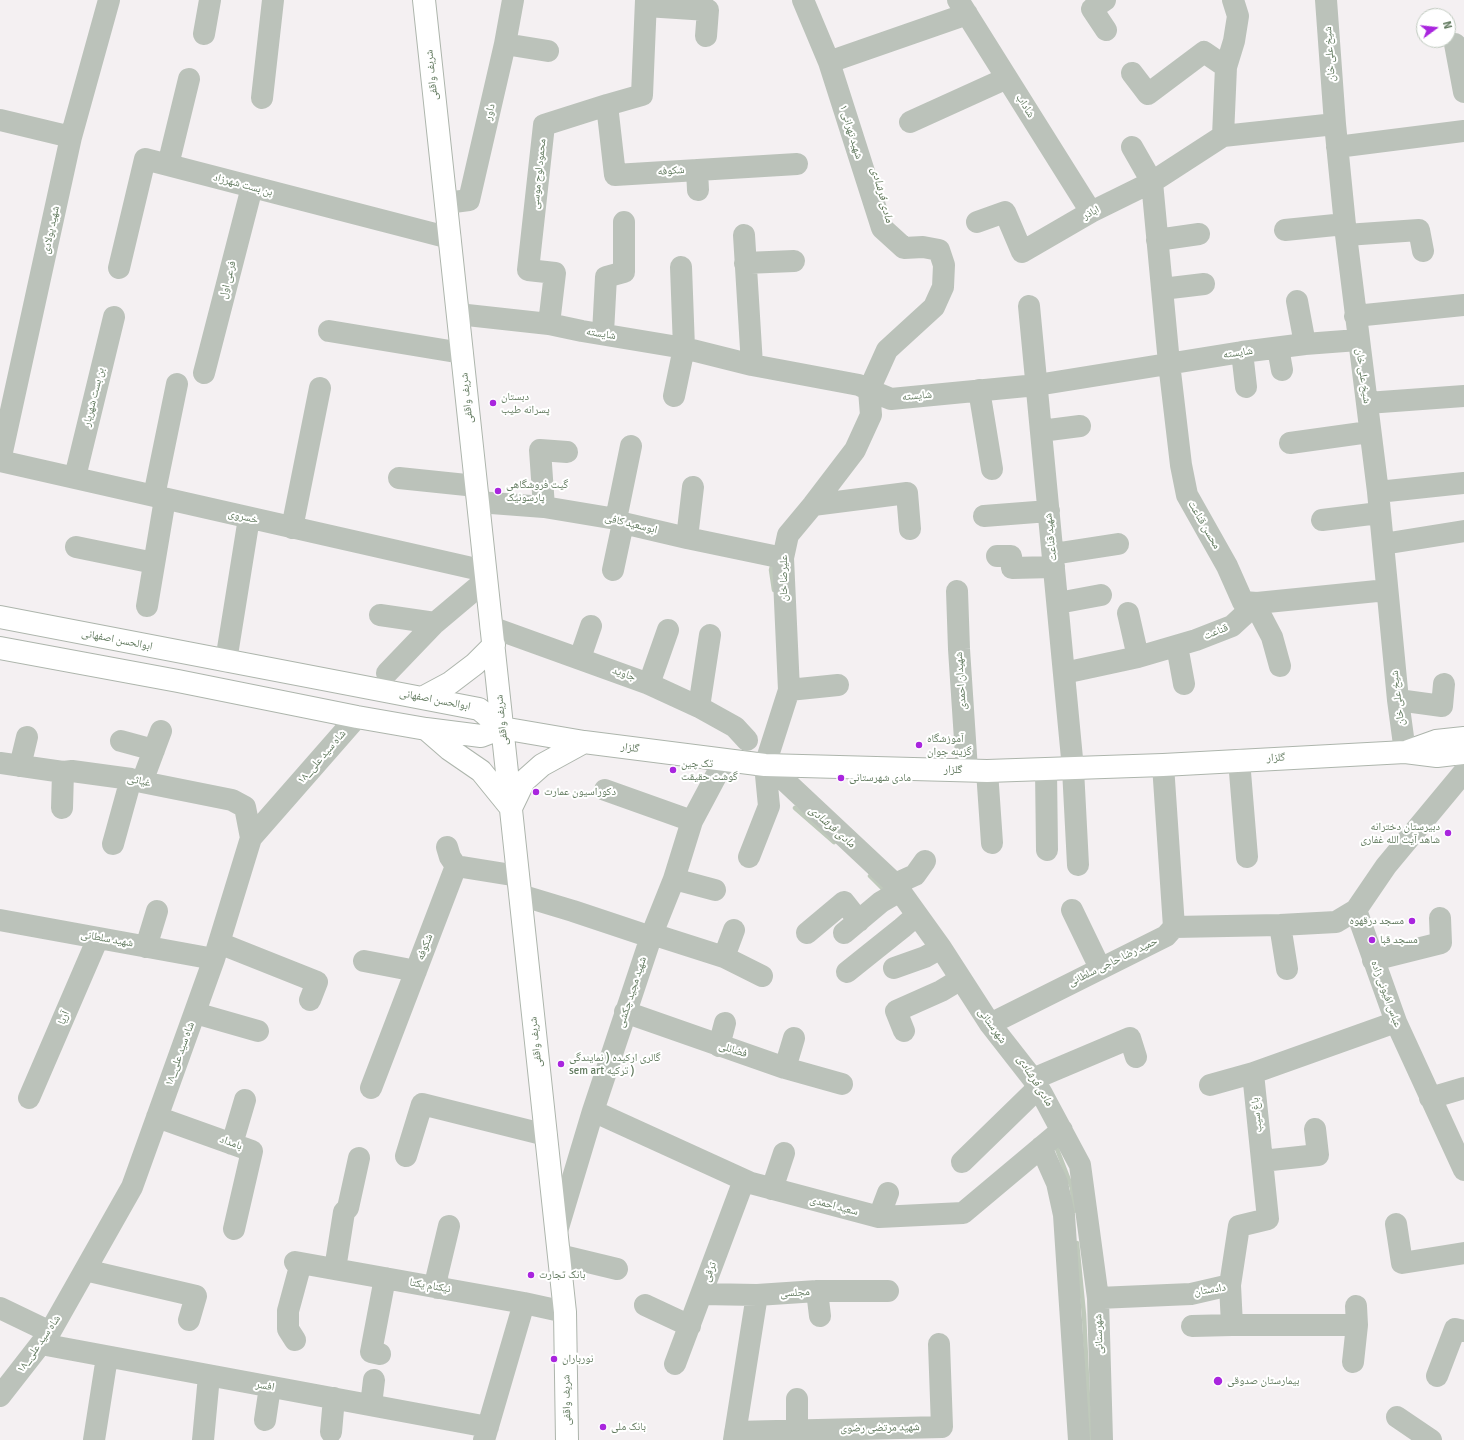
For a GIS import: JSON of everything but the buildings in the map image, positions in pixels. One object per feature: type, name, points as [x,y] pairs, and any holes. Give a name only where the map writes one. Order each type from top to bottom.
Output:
[{"type":"main road","name":"شریف واقفی","points":[[424,0],[557,1230],[565,1312],[567,1440]]},
{"type":"main road","name":"ابوالحسن اصفهانی","points":[[0,617],[479,709],[502,728]]},
{"type":"main road","points":[[422,698],[450,683],[475,664],[492,636]]},
{"type":"main road","points":[[125,671],[136,666],[139,661],[141,656],[138,644]]},
{"type":"main road","points":[[0,648],[426,729],[481,736],[502,728]]},
{"type":"main road","points":[[178,681],[169,672],[168,666],[170,659],[174,654],[180,652]]},
{"type":"main road","name":"گلزار","points":[[502,728],[584,742],[724,761],[766,765],[977,771],[1046,770],[1163,765],[1405,752],[1437,756],[1464,753]]},
{"type":"main road","points":[[426,729],[449,749],[481,771],[511,808],[524,781],[542,765],[584,742]]},
{"type":"main road","name":"گلزار","points":[[1405,752],[1436,741],[1464,738]]},
{"type":"street","name":"شهید پولادی","points":[[0,461],[71,137],[109,0]]},
{"type":"street","points":[[204,34],[210,0]]},
{"type":"street","points":[[262,98],[273,0]]},
{"type":"street","name":"داور","points":[[446,203],[469,200],[505,44],[513,0]]},
{"type":"street","name":"شهید تهرانی ۱","points":[[803,0],[829,62],[882,228],[904,248],[923,247],[939,250],[944,265],[944,286],[934,307],[887,350],[869,390]]},
{"type":"street","points":[[1105,0],[1092,9],[1106,30]]},
{"type":"street","points":[[1233,0],[1238,16],[1234,41],[1226,67],[1223,136],[1335,124]]},
{"type":"street","name":"شیخ علی خان","points":[[1326,0],[1335,124],[1345,229],[1367,404],[1383,544],[1398,700],[1405,752]]},
{"type":"street","points":[[646,3],[708,10],[706,36]]},
{"type":"street","name":"محمود لوح موسی","points":[[549,324],[555,273],[528,270],[544,125],[642,95],[646,3]]},
{"type":"street","points":[[829,62],[962,7]]},
{"type":"street","name":"شاداب","points":[[962,7],[1091,212]]},
{"type":"street","points":[[505,44],[548,51]]},
{"type":"street","points":[[1456,48],[1464,92]]},
{"type":"street","points":[[1132,74],[1148,94],[1204,52],[1226,67]]},
{"type":"street","points":[[910,122],[1007,78]]},
{"type":"street","points":[[168,165],[189,79]]},
{"type":"street","name":"شکوفه","points":[[607,105],[614,175],[697,180],[797,164]]},
{"type":"street","points":[[0,120],[71,137]]},
{"type":"street","points":[[1337,147],[1464,131]]},
{"type":"street","name":"اباذر","points":[[977,222],[1004,212],[1022,252],[1091,212],[1152,182],[1223,136]]},
{"type":"street","points":[[1132,147],[1152,182],[1169,363]]},
{"type":"street","name":"بن بست شهرزاد","points":[[119,268],[145,159],[450,238]]},
{"type":"street","name":"فرعی اول","points":[[204,373],[252,187]]},
{"type":"street","points":[[588,336],[606,277],[624,272],[624,222]]},
{"type":"street","points":[[1285,230],[1420,230],[1423,251]]},
{"type":"street","points":[[744,234],[752,365]]},
{"type":"street","points":[[1157,240],[1199,234]]},
{"type":"street","points":[[746,263],[794,261]]},
{"type":"street","points":[[674,396],[684,348],[681,268]]},
{"type":"street","points":[[1162,289],[1204,284]]},
{"type":"street","points":[[1297,301],[1305,344]]},
{"type":"street","points":[[1355,316],[1464,305]]},
{"type":"street","name":"شهید قناعت","points":[[1029,306],[1073,768],[1078,865]]},
{"type":"street","name":"شایسته","points":[[458,314],[549,324],[588,336],[684,348],[752,365],[859,385],[891,399],[1037,385],[1242,352],[1305,344],[1358,340]]},
{"type":"street","name":"بن بست شهریار","points":[[75,477],[114,317]]},
{"type":"street","points":[[329,331],[462,353]]},
{"type":"street","points":[[1278,348],[1282,370]]},
{"type":"street","points":[[1242,352],[1246,386]]},
{"type":"street","name":"محسن قناعت","points":[[1169,363],[1181,465],[1187,495],[1227,566],[1243,602],[1257,603]]},
{"type":"street","points":[[146,606],[154,563],[160,498],[178,384]]},
{"type":"street","points":[[292,528],[320,388]]},
{"type":"street","name":"علیرضا خان","points":[[766,765],[788,690],[773,556],[856,450],[871,415],[869,390]]},
{"type":"street","points":[[980,390],[992,469]]},
{"type":"street","points":[[1367,404],[1464,396]]},
{"type":"street","points":[[1041,431],[1080,426]]},
{"type":"street","points":[[1290,443],[1370,432]]},
{"type":"street","points":[[613,570],[631,446]]},
{"type":"street","points":[[544,507],[540,450],[567,452]]},
{"type":"street","name":"خسروی","points":[[0,461],[292,528],[486,576]]},
{"type":"street","name":"ابوسعید کافی","points":[[399,478],[619,521],[687,538],[773,556]]},
{"type":"street","points":[[1322,520],[1378,503],[1464,483]]},
{"type":"street","points":[[687,538],[693,487]]},
{"type":"street","points":[[813,505],[906,493],[910,529]]},
{"type":"street","points":[[984,516],[1049,511]]},
{"type":"street","points":[[226,661],[249,518]]},
{"type":"street","points":[[1383,544],[1464,531]]},
{"type":"street","points":[[1005,569],[1054,561],[1118,544]]},
{"type":"street","points":[[76,547],[154,563]]},
{"type":"street","points":[[387,673],[435,623],[486,576]]},
{"type":"street","points":[[1280,666],[1272,637],[1261,616],[1257,603],[1387,590]]},
{"type":"street","name":"شهیدان احمدی","points":[[957,591],[959,649],[977,771],[992,843]]},
{"type":"street","points":[[1058,603],[1101,595]]},
{"type":"street","name":"قناعت","points":[[1064,673],[1138,657],[1177,646],[1232,626],[1257,603]]},
{"type":"street","points":[[1128,613],[1138,657]]},
{"type":"street","points":[[380,615],[435,623]]},
{"type":"street","points":[[580,658],[591,626]]},
{"type":"street","points":[[649,684],[668,630]]},
{"type":"street","points":[[699,707],[710,635]]},
{"type":"street","name":"جاوید","points":[[492,636],[580,658],[649,684],[699,707],[735,727],[747,740]]},
{"type":"street","points":[[1177,646],[1184,684]]},
{"type":"street","points":[[1398,700],[1442,706],[1444,684]]},
{"type":"street","points":[[788,690],[838,685]]},
{"type":"street","name":"۱۸_شاه سید علی","points":[[0,1396],[46,1338],[132,1187],[217,951],[251,838],[357,717]]},
{"type":"street","points":[[10,765],[26,737]]},
{"type":"street","points":[[113,844],[136,781],[157,740],[121,741]]},
{"type":"street","points":[[1239,760],[1247,857]]},
{"type":"street","name":"شهید مجید چکشی","points":[[557,1230],[625,1012],[652,934],[674,879],[692,821],[724,761]]},
{"type":"street","name":"غیاثی","points":[[10,765],[63,772],[72,771],[136,781],[232,800],[245,807],[251,838]]},
{"type":"street","points":[[749,857],[768,806],[766,765]]},
{"type":"street","name":"شهرستانی","points":[[766,765],[898,887],[910,922],[933,953],[960,978],[1032,1089],[1062,1130],[1080,1165],[1098,1298],[1102,1440]]},
{"type":"street","points":[[1163,765],[1174,927],[1280,925],[1336,922],[1356,910],[1386,866],[1464,772]]},
{"type":"street","points":[[1046,770],[1047,850]]},
{"type":"street","points":[[62,808],[63,772]]},
{"type":"street","points":[[605,790],[692,821]]},
{"type":"street","name":"شکوفه","points":[[371,1088],[416,971],[452,856],[520,885],[573,910],[645,935],[652,934],[724,957],[762,976]]},
{"type":"street","points":[[807,933],[844,902],[852,927],[898,887],[916,875],[925,861]]},
{"type":"street","points":[[674,879],[715,890]]},
{"type":"street","points":[[1072,910],[1100,968]]},
{"type":"street","name":"عباس افیونی زاده","points":[[1356,910],[1396,1022],[1464,1170]]},
{"type":"street","points":[[146,947],[157,911]]},
{"type":"street","points":[[1373,960],[1441,943],[1440,918]]},
{"type":"street","name":"شهید سلطانی","points":[[0,920],[146,947],[217,951],[317,982],[310,1000]]},
{"type":"street","points":[[847,972],[910,922]]},
{"type":"street","points":[[1280,925],[1287,969]]},
{"type":"street","name":"حمید رضا حاجی سلطانی","points":[[990,1024],[1166,936],[1174,927]]},
{"type":"street","points":[[724,957],[734,930]]},
{"type":"street","name":"آریا","points":[[29,1098],[98,938]]},
{"type":"street","points":[[894,968],[933,953]]},
{"type":"street","points":[[364,961],[416,971]]},
{"type":"street","points":[[904,1031],[893,1003],[941,991],[960,978]]},
{"type":"street","name":"فضائلی","points":[[625,1012],[719,1046],[751,1047],[785,1068],[842,1084]]},
{"type":"street","points":[[195,1013],[258,1031]]},
{"type":"street","points":[[1210,1086],[1253,1073],[1396,1022]]},
{"type":"street","points":[[719,1046],[725,1023]]},
{"type":"street","points":[[785,1068],[794,1038]]},
{"type":"street","points":[[962,1162],[1032,1089],[1130,1038],[1136,1057]]},
{"type":"street","name":"باغ سیب","points":[[1230,1285],[1239,1226],[1268,1219],[1253,1073]]},
{"type":"street","points":[[1430,1098],[1464,1088]]},
{"type":"street","points":[[232,1144],[245,1100]]},
{"type":"street","points":[[406,1156],[422,1104],[546,1135]]},
{"type":"street","name":"سعید احمدی","points":[[593,1111],[744,1180],[772,1189],[880,1217],[962,1213],[1062,1130]]},
{"type":"street","name":"بامداد","points":[[157,1117],[252,1151],[234,1229]]},
{"type":"street","points":[[1262,1161],[1318,1155],[1315,1129]]},
{"type":"street","points":[[1041,1147],[1057,1183],[1064,1215],[1079,1440]]},
{"type":"street","points":[[772,1189],[784,1154]]},
{"type":"street","points":[[335,1269],[344,1212],[348,1208],[359,1158]]},
{"type":"street","points":[[1057,1183],[1080,1165]]},
{"type":"street","name":"ترقی","points":[[675,1364],[744,1180]]},
{"type":"street","points":[[880,1217],[888,1193]]},
{"type":"street","points":[[1396,1224],[1402,1263],[1464,1253]]},
{"type":"street","points":[[438,1288],[437,1276],[449,1226]]},
{"type":"street","points":[[559,1255],[617,1269]]},
{"type":"street","name":"نیکنام یکتا","points":[[295,1340],[288,1329],[283,1310],[298,1262],[524,1303],[565,1312]]},
{"type":"street","points":[[85,1270],[196,1296],[189,1320]]},
{"type":"street","points":[[380,1354],[371,1352],[385,1278]]},
{"type":"street","name":"دادستان","points":[[1098,1298],[1191,1294],[1230,1285],[1232,1325]]},
{"type":"street","points":[[817,1291],[820,1316]]},
{"type":"street","name":"مجلسی","points":[[702,1294],[756,1295],[817,1291],[888,1291]]},
{"type":"street","points":[[735,1436],[756,1295]]},
{"type":"street","name":"افسر","points":[[0,1308],[46,1338],[107,1357],[371,1405],[486,1434],[524,1303]]},
{"type":"street","points":[[645,1306],[690,1326]]},
{"type":"street","points":[[1192,1326],[1232,1325],[1357,1315],[1353,1362]]},
{"type":"street","points":[[1437,1376],[1455,1329],[1464,1331]]},
{"type":"street","name":"شهید مرتضی رضوی","points":[[735,1436],[797,1435],[942,1427],[939,1344]]},
{"type":"street","points":[[94,1440],[107,1357]]},
{"type":"street","points":[[203,1440],[210,1376]]},
{"type":"street","points":[[371,1405],[374,1380]]},
{"type":"street","points":[[265,1420],[270,1387]]},
{"type":"street","points":[[331,1432],[334,1398]]},
{"type":"street","points":[[797,1399],[797,1435]]},
{"type":"street","points":[[1398,1417],[1431,1440]]},
{"type":"waterway","name":"مادی فرشادی","points":[[773,562],[771,570],[774,590]]},
{"type":"waterway","name":"مادی فرشادی","points":[[795,808],[834,842]]},
{"type":"waterway","name":"مادی فرشادی","points":[[870,876],[886,892]]},
{"type":"waterway","name":"مادی فرشادی","points":[[1055,1144],[1072,1188],[1074,1211]]},
{"type":"waterway","name":"مادی فرشادی","points":[[1077,1243],[1084,1315],[1090,1440]]},
{"type":"place","name":"دبستان پسرانه طیب","points":[[493,403]]},
{"type":"place","name":"گیت فروشگاهی پارسونیک","points":[[498,491]]},
{"type":"place","name":"آموزشگاه گزینه جوان","points":[[919,745]]},
{"type":"place","name":"تک چین گوشت حقیقت","points":[[673,770]]},
{"type":"place","name":"مادی شهرستانی","points":[[841,778]]},
{"type":"place","name":"دکوراسیون عمارت","points":[[536,792]]},
{"type":"place","name":"دبیرستان دخترانه شاهد آیت الله غفاری","points":[[1448,833]]},
{"type":"place","name":"مسجد درقهوه","points":[[1412,921]]},
{"type":"place","name":"مسجد قبا","points":[[1372,940]]},
{"type":"place","name":"گالری ارکیده ( نمایندگی sem art ترکیه )","points":[[561,1064]]},
{"type":"place","name":"بانک تجارت","points":[[531,1275]]},
{"type":"place","name":"نورباران","points":[[554,1359]]},
{"type":"place","name":"بیمارستان صدوقی","points":[[1218,1381]]},
{"type":"place","name":"بانک ملی","points":[[603,1427]]}]
